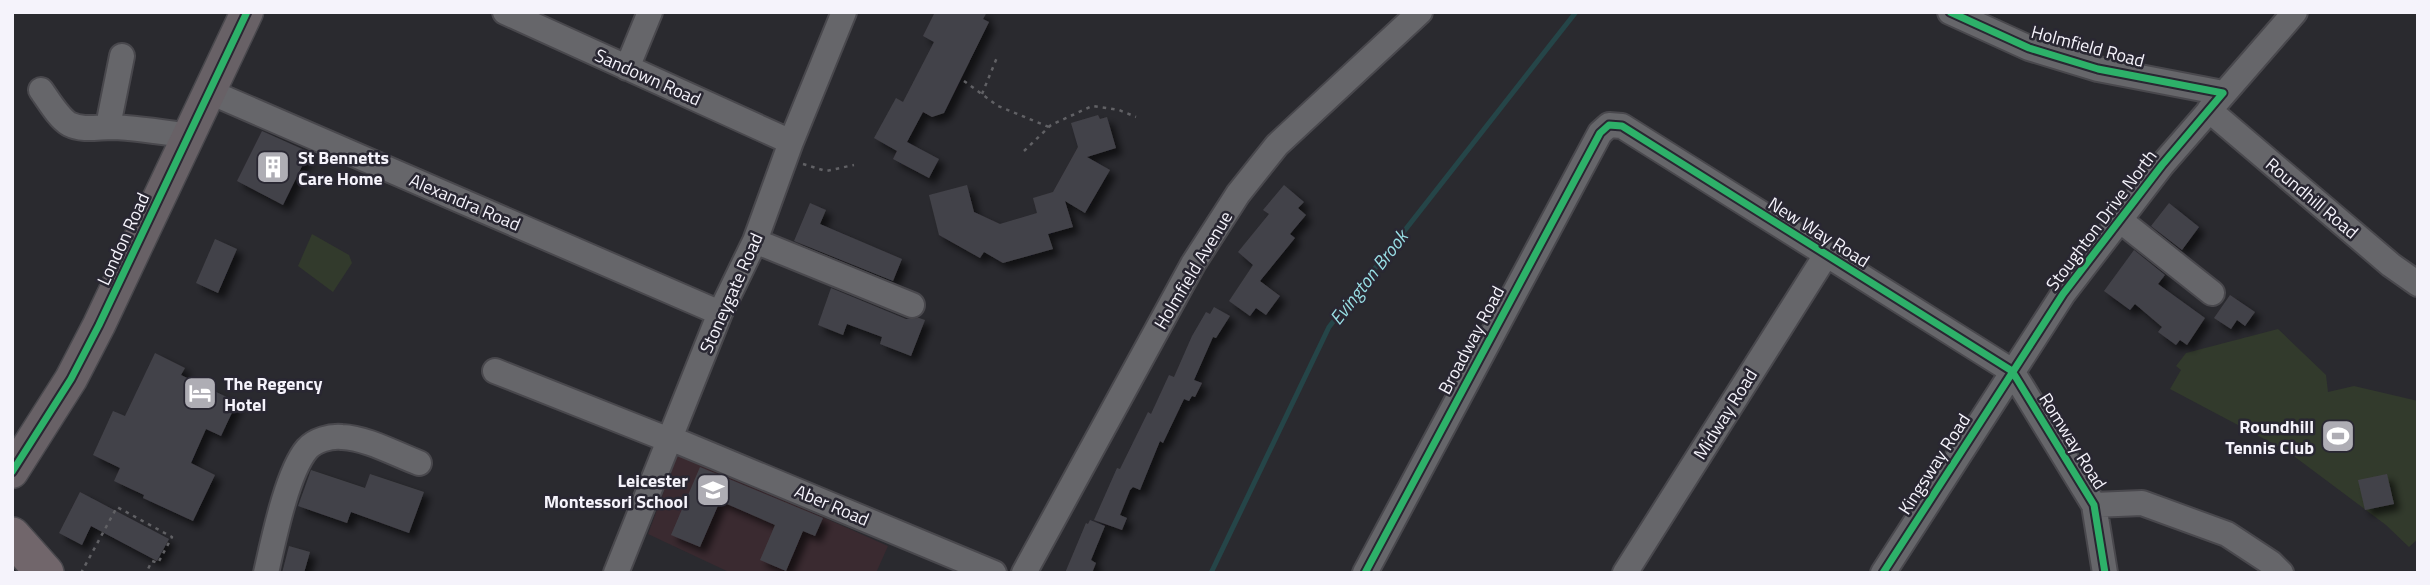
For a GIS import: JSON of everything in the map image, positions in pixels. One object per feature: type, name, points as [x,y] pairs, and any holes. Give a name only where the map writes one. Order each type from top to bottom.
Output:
[{"type":"highway","points":[[12,536],[45,573]]},
{"type":"main road","name":"London Road","points":[[17,458],[71,379],[99,326],[247,12]]},
{"type":"street","name":"Sandown Road","points":[[505,12],[627,68],[788,150]]},
{"type":"street","points":[[627,68],[650,12]]},
{"type":"street","name":"Stoneygate Road","points":[[616,573],[720,313],[755,241],[788,150],[844,12]]},
{"type":"street","name":"Holmfield Avenue","points":[[1024,573],[1193,264],[1238,194],[1277,145],[1420,12]]},
{"type":"street","name":"Holmfield Road","points":[[1950,12],[2029,48],[2216,102]]},
{"type":"street","name":"Stoughton Drive North","points":[[2012,372],[2063,294],[2162,165],[2295,12]]},
{"type":"street","points":[[111,127],[110,116],[122,56]]},
{"type":"street","points":[[41,90],[65,122],[74,126],[157,131],[188,136]]},
{"type":"street","name":"Alexandra Road","points":[[210,92],[720,313]]},
{"type":"street","name":"Roundhill Road","points":[[2216,102],[2391,265],[2418,284]]},
{"type":"street","name":"New Way Road","points":[[1609,125],[1622,126],[2012,372]]},
{"type":"street","name":"Broadway Road","points":[[1365,573],[1600,132],[1609,125]]},
{"type":"street","points":[[2121,221],[2212,293]]},
{"type":"street","points":[[755,241],[912,305]]},
{"type":"street","name":"Midway Road","points":[[1625,573],[1826,255]]},
{"type":"street","name":"Aber Road","points":[[495,371],[669,439],[994,573]]},
{"type":"street","name":"Romway Road","points":[[2012,372],[2094,505],[2105,573]]},
{"type":"street","name":"Kingsway Road","points":[[1883,573],[2012,372]]},
{"type":"street","points":[[266,573],[279,516],[300,459],[308,447],[318,441],[341,437],[355,439],[419,463]]},
{"type":"street","points":[[2094,505],[2142,503],[2227,534],[2271,563],[2281,573]]},
{"type":"path","points":[[982,94],[998,55]]},
{"type":"path","points":[[964,81],[1008,111],[1049,127]]},
{"type":"path","points":[[1024,151],[1049,127],[1092,106],[1119,110],[1136,117]]},
{"type":"path","points":[[788,150],[826,171],[855,165]]},
{"type":"path","points":[[81,573],[117,507],[172,537],[158,564],[152,561],[146,573]]},
{"type":"path","points":[[166,549],[172,553]]},
{"type":"shaded area","name":"Leicester Montessori School","points":[[678,453],[888,546],[876,573],[731,573],[648,534]]},
{"type":"green space","points":[[312,234],[349,255],[352,263],[333,292],[298,266]]},
{"type":"green space","name":"Roundhill Tennis Club","points":[[2278,329],[2326,375],[2328,392],[2354,386],[2418,401],[2418,539],[2409,547],[2386,525],[2287,451],[2170,389],[2181,370],[2176,366],[2186,353]]},
{"type":"building","points":[[935,12],[987,12],[983,19],[989,22],[944,113],[932,117],[923,112],[907,142],[939,159],[929,178],[893,159],[897,151],[874,138],[896,98],[903,102],[934,42],[923,36]]},
{"type":"building","points":[[1098,115],[1100,119],[1107,117],[1116,148],[1087,157],[1110,170],[1085,213],[1065,201],[1073,227],[1048,234],[1053,249],[1003,263],[984,252],[980,258],[939,235],[929,195],[967,185],[974,212],[1000,224],[1037,213],[1033,198],[1053,192],[1078,147],[1071,123]]},
{"type":"building","name":"St Bennetts Care Home","points":[[262,131],[309,152],[283,205],[237,181]]},
{"type":"building","points":[[1284,185],[1304,202],[1298,208],[1306,215],[1290,234],[1295,238],[1260,281],[1280,296],[1266,315],[1256,308],[1250,316],[1229,301],[1253,265],[1238,252],[1269,214],[1263,210]]},
{"type":"building","points":[[810,203],[826,210],[820,224],[902,259],[893,281],[794,241]]},
{"type":"building","points":[[2169,203],[2199,227],[2182,250],[2151,226]]},
{"type":"building","points":[[215,239],[237,249],[218,293],[196,283]]},
{"type":"building","points":[[2134,250],[2165,275],[2158,284],[2205,318],[2187,345],[2180,340],[2176,345],[2158,332],[2162,327],[2135,304],[2130,310],[2104,291]]},
{"type":"building","points":[[831,288],[906,319],[925,320],[911,356],[880,344],[882,337],[847,324],[843,335],[818,325]]},
{"type":"building","points":[[2230,295],[2255,312],[2245,326],[2237,320],[2231,329],[2214,318]]},
{"type":"building","points":[[1214,307],[1230,316],[1216,338],[1213,337],[1194,380],[1202,383],[1195,397],[1192,396],[1189,401],[1184,399],[1163,443],[1160,441],[1140,490],[1133,487],[1130,490],[1120,515],[1127,518],[1122,530],[1094,520],[1117,468],[1120,469],[1148,412],[1151,414],[1169,375],[1174,377],[1206,312],[1210,314]]},
{"type":"building","points":[[155,353],[185,368],[181,375],[237,402],[221,436],[206,429],[191,463],[215,475],[193,521],[114,481],[120,468],[93,455],[113,411],[125,416]]},
{"type":"building","points":[[700,467],[823,518],[815,536],[803,531],[786,571],[760,560],[775,525],[720,501],[700,547],[671,535]]},
{"type":"building","points":[[311,470],[365,488],[370,474],[424,492],[409,533],[351,512],[347,523],[298,506]]},
{"type":"building","points":[[2387,474],[2394,504],[2365,510],[2358,480]]},
{"type":"building","points":[[80,492],[169,539],[157,561],[91,526],[82,545],[59,533]]},
{"type":"building","points":[[1090,520],[1105,526],[1091,560],[1096,563],[1092,573],[1065,573],[1086,523]]},
{"type":"building","points":[[289,546],[310,552],[304,573],[282,573]]},
{"type":"waterway","name":"Evington Brook","points":[[1211,573],[1329,327],[1576,12]]},
{"type":"cycle path","points":[[12,472],[71,379],[99,325],[247,12]]},
{"type":"cycle path","points":[[1883,573],[2063,294],[2162,165],[2223,93],[2098,69],[2029,48],[1950,12]]},
{"type":"cycle path","points":[[1365,573],[1600,133],[1609,125],[1622,126],[2012,371]]},
{"type":"cycle path","points":[[2012,371],[2094,505],[2105,573]]},
{"type":"place","name":"St Bennetts Care Home","points":[[273,167]]},
{"type":"place","name":"The Regency Hotel","points":[[200,393]]},
{"type":"place","name":"Roundhill Tennis Club","points":[[2338,436]]},
{"type":"place","name":"Leicester Montessori School","points":[[713,490]]}]
